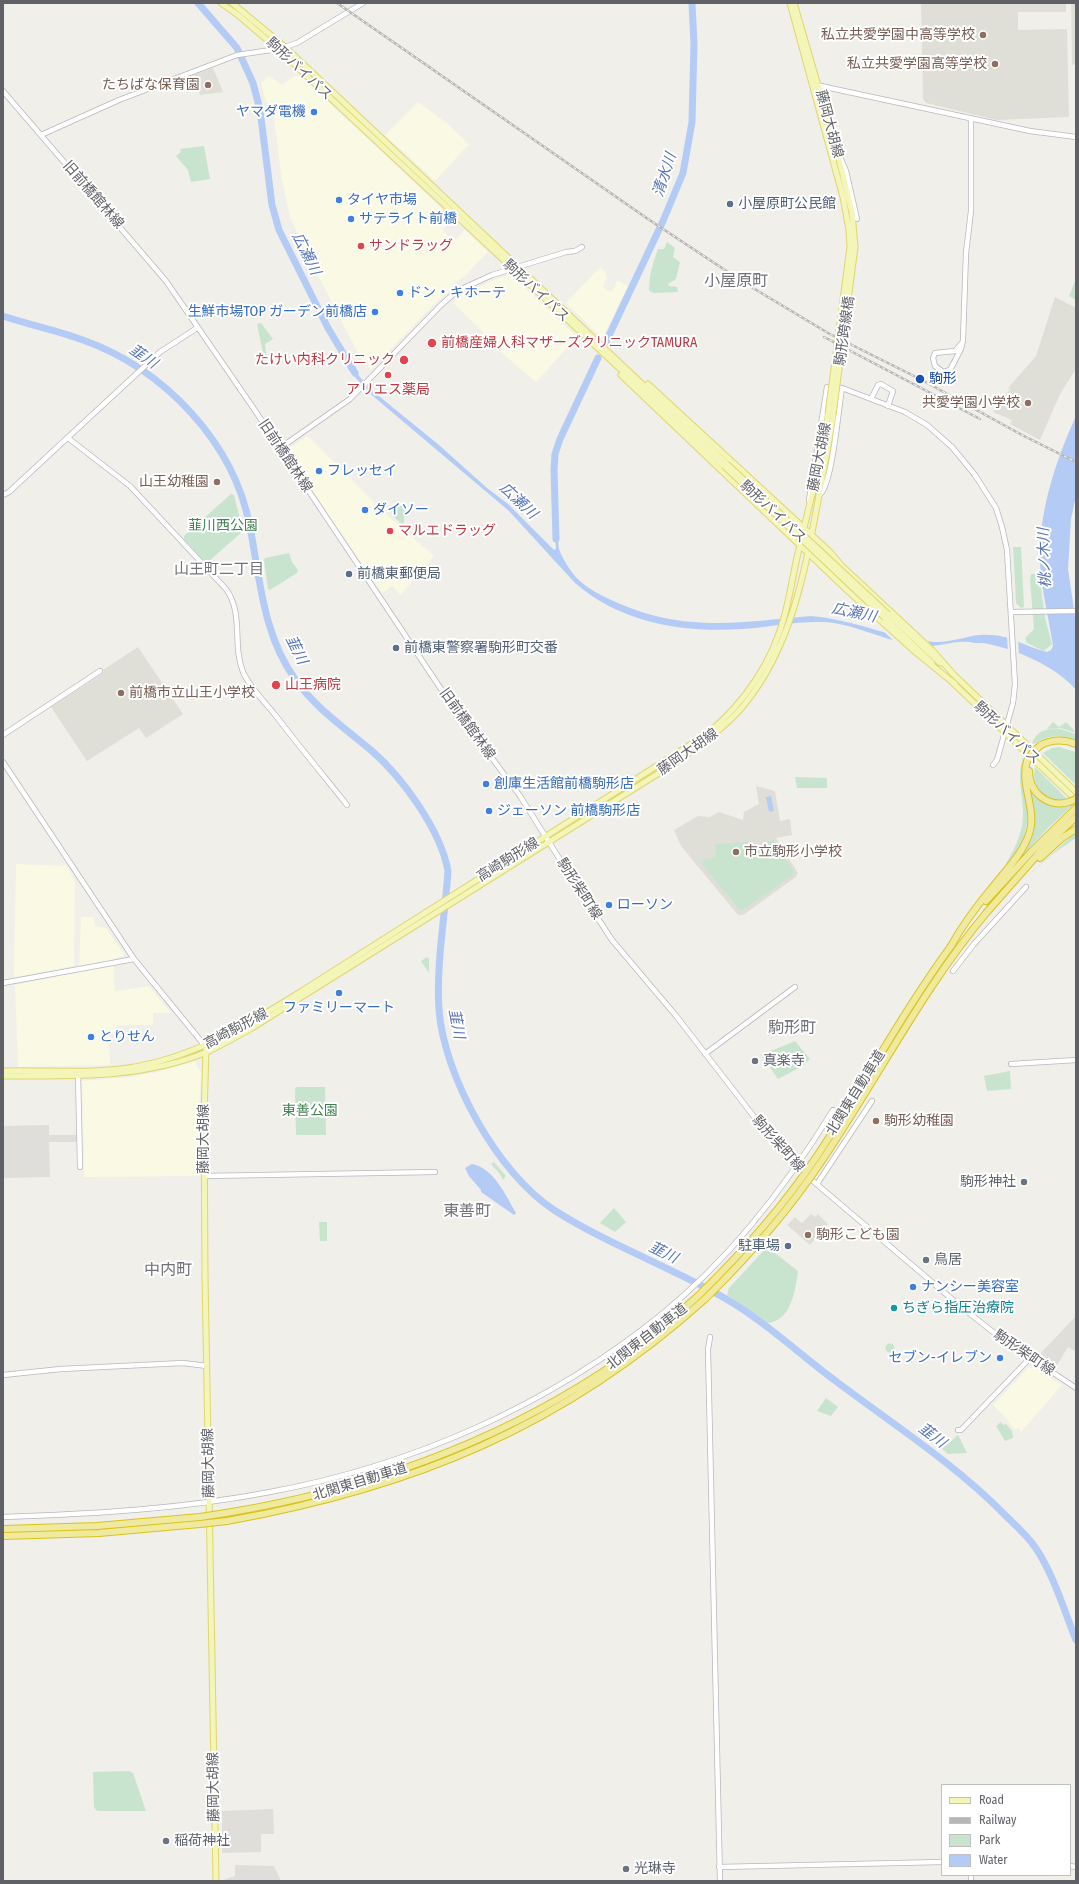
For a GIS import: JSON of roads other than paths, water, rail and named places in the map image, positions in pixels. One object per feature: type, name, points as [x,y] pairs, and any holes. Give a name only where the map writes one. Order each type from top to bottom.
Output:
[{"type":"highway","points":[[1014,874],[1021,850],[1030,829],[1031,810],[1025,774],[1029,763],[1042,747],[1057,740],[1076,744]]},
{"type":"highway","points":[[1042,747],[1058,744],[1076,749]]},
{"type":"highway","points":[[1029,763],[1030,781],[1037,794],[1050,802],[1060,804],[1074,800]]},
{"type":"highway","name":"北関東自動車道","points":[[3,1529],[97,1526],[200,1517],[226,1514],[303,1499],[367,1481],[431,1460],[500,1430],[548,1406],[602,1373],[650,1338],[698,1296],[755,1237],[798,1184],[837,1125],[915,997],[951,946],[961,928],[1076,808]]},
{"type":"highway","name":"北関東自動車道","points":[[3,1536],[98,1533],[227,1521],[283,1510],[368,1488],[433,1467],[503,1436],[551,1412],[605,1379],[654,1343],[705,1299],[760,1242],[804,1187],[843,1129],[921,1001],[953,955],[987,912],[1014,874],[1076,817]]},
{"type":"highway","points":[[1014,874],[1076,829]]},
{"type":"main road","name":"駒形バイパス","points":[[221,3],[238,15],[278,49],[611,362],[726,465]]},
{"type":"main road","name":"駒形バイパス","points":[[232,3],[284,46],[625,366],[726,465],[886,616],[900,632],[1074,800]]},
{"type":"main road","name":"藤岡大胡線","points":[[790,3],[813,83],[847,213],[853,247]]},
{"type":"main road","name":"藤岡大胡線","points":[[794,3],[837,151],[852,213],[853,247]]},
{"type":"main road","points":[[390,150],[402,166]]},
{"type":"main road","name":"駒形跨線橋","points":[[830,415],[853,247]]},
{"type":"main road","points":[[611,362],[621,375],[650,404],[808,553],[913,650],[954,684]]},
{"type":"main road","points":[[625,366],[644,380],[686,417],[812,535],[910,632]]},
{"type":"main road","name":"藤岡大胡線","points":[[787,616],[805,564],[812,535],[830,415]]},
{"type":"main road","name":"藤岡大胡線","points":[[787,616],[800,545],[830,415]]},
{"type":"main road","points":[[805,564],[810,562],[818,562]]},
{"type":"main road","points":[[785,625],[787,616]]},
{"type":"main road","name":"駒形バイパス","points":[[886,616],[910,632],[1076,792]]},
{"type":"main road","name":"藤岡大胡線","points":[[546,836],[669,760],[714,728],[733,710],[755,682],[766,664],[785,625]]},
{"type":"main road","name":"藤岡大胡線","points":[[550,842],[675,763],[725,725],[745,704],[763,679],[774,659],[785,625]]},
{"type":"main road","name":"高崎駒形線","points":[[206,1049],[296,995],[546,836]]},
{"type":"main road","name":"高崎駒形線","points":[[3,1076],[144,1071],[175,1063],[252,1028],[550,842]]},
{"type":"main road","name":"藤岡大胡線","points":[[206,1049],[204,1092],[204,1176],[216,1881]]},
{"type":"main road","name":"高崎駒形線","points":[[3,1071],[78,1074]]},
{"type":"street","points":[[42,135],[119,100],[237,55],[278,49],[297,43],[319,32],[363,3]]},
{"type":"street","points":[[813,83],[818,86],[1030,131],[1076,137]]},
{"type":"street","name":"旧前橋館林線","points":[[3,91],[157,269],[280,448],[441,689],[520,796],[546,836]]},
{"type":"street","points":[[962,343],[956,350],[935,353],[933,363],[936,368],[945,372],[950,370],[962,343],[966,253],[971,211],[971,118]]},
{"type":"street","points":[[837,151],[846,171],[857,219]]},
{"type":"street","points":[[280,448],[336,411],[367,382],[436,310],[457,291],[483,278],[566,252],[575,251],[582,247]]},
{"type":"street","points":[[3,495],[9,492],[160,352],[197,328]]},
{"type":"street","points":[[871,399],[878,385],[881,384],[893,391],[888,406]]},
{"type":"street","points":[[809,510],[810,487],[818,448],[827,386],[842,388],[915,417],[933,430],[952,447],[988,494],[999,517],[1006,541],[1014,662],[1014,698],[1006,733],[996,762],[993,765]]},
{"type":"street","points":[[819,495],[824,491],[829,471],[842,388]]},
{"type":"street","points":[[68,438],[130,486],[226,589],[236,611],[238,654],[244,672],[261,697],[347,805]]},
{"type":"street","points":[[1011,612],[1076,611]]},
{"type":"street","points":[[3,735],[100,671]]},
{"type":"street","points":[[3,762],[134,959],[206,1049]]},
{"type":"street","name":"駒形柴町線","points":[[546,836],[612,940],[677,1017],[772,1140],[796,1165],[965,1310],[1030,1358],[1076,1388]]},
{"type":"street","points":[[953,971],[974,944],[1026,887]]},
{"type":"street","points":[[3,983],[134,959]]},
{"type":"street","points":[[705,1054],[795,987]]},
{"type":"street","points":[[1011,1064],[1076,1060]]},
{"type":"street","points":[[78,1074],[80,1167]]},
{"type":"street","points":[[817,1184],[872,1101]]},
{"type":"street","points":[[3,1517],[89,1514],[210,1502],[269,1493],[334,1477],[394,1459],[457,1436],[509,1412],[583,1371],[662,1314],[700,1279],[749,1228],[796,1165],[833,1110]]},
{"type":"street","points":[[204,1176],[435,1172]]},
{"type":"street","points":[[710,1337],[708,1358],[720,1881]]},
{"type":"street","points":[[958,1430],[961,1430],[1030,1358]]},
{"type":"street","points":[[3,1375],[61,1369],[183,1363],[207,1366]]},
{"type":"street","points":[[719,1867],[941,1862]]},
{"type":"water","name":"桃ノ木川","points":[[348,365],[351,366],[369,388],[508,504],[554,550],[556,549],[556,531],[559,549],[562,556],[573,573],[582,583],[603,596],[635,610],[660,617],[708,623],[733,623],[810,616],[842,621],[904,637],[935,642],[980,635],[999,636],[1047,652],[1051,650],[1053,646],[1040,565],[1042,527],[1049,489],[1061,452],[1076,416],[1076,496],[1071,519],[1068,569],[1076,623],[1076,690],[1068,681],[1034,659],[995,645],[958,642],[935,646],[924,646],[898,642],[849,626],[824,622],[793,623],[720,630],[676,627],[633,616],[612,608],[593,597],[575,583],[509,511],[367,391],[348,369]]},
{"type":"water","points":[[771,796],[774,811],[769,812],[766,797]]},
{"type":"water","points":[[472,1164],[487,1171],[493,1177],[516,1213],[514,1215],[481,1192],[465,1168]]},
{"type":"waterway","name":"広瀬川","points":[[198,3],[237,48],[253,83],[260,110],[272,205],[279,230],[328,328],[355,373]]},
{"type":"waterway","name":"清水川","points":[[606,342],[663,221],[683,173],[692,122],[694,44],[692,3]]},
{"type":"waterway","name":"韮川","points":[[3,316],[83,340],[113,353],[141,370],[167,390],[191,412],[211,438],[229,466],[242,496],[250,527],[260,586],[269,625],[284,662],[303,690],[312,700],[331,718],[384,762],[408,790],[438,839],[448,871],[441,940],[438,993],[443,1036],[451,1064],[477,1121],[494,1148],[513,1173],[533,1194],[554,1210],[574,1222],[721,1296],[751,1315],[833,1379],[922,1444],[965,1478],[1021,1530],[1035,1547],[1053,1580],[1076,1640]]},
{"type":"waterway","name":"清水川","points":[[556,539],[555,454],[560,439],[598,358]]},
{"type":"railway","points":[[337,3],[648,219],[743,282],[828,333],[920,379],[1022,435],[1076,462]]},
{"type":"railway","points":[[824,337],[980,419]]},
{"type":"place","name":"私立共愛学園中高等学校","points":[[983,35]]},
{"type":"place","name":"私立共愛学園高等学校","points":[[995,64]]},
{"type":"place","name":"たちばな保育園","points":[[208,85]]},
{"type":"place","name":"ヤマダ電機","points":[[314,112]]},
{"type":"place","name":"タイヤ市場","points":[[339,200]]},
{"type":"place","name":"小屋原町公民館","points":[[730,204]]},
{"type":"place","name":"サテライト前橋","points":[[351,219]]},
{"type":"place","name":"サンドラッグ","points":[[361,246]]},
{"type":"place","name":"ドン・キホーテ","points":[[400,293]]},
{"type":"place","name":"生鮮市場TOP ガーデン前橋店","points":[[375,312]]},
{"type":"place","name":"前橋産婦人科マザーズクリニックTAMURA","points":[[432,343]]},
{"type":"place","name":"たけい内科クリニック","points":[[404,360]]},
{"type":"place","name":"アリエス薬局","points":[[388,375]]},
{"type":"place","name":"駒形","points":[[920,379]]},
{"type":"place","name":"共愛学園小学校","points":[[1028,403]]},
{"type":"place","name":"フレッセイ","points":[[319,471]]},
{"type":"place","name":"山王幼稚園","points":[[217,482]]},
{"type":"place","name":"ダイソー","points":[[365,510]]},
{"type":"place","name":"マルエドラッグ","points":[[390,531]]},
{"type":"place","name":"前橋東郵便局","points":[[349,574]]},
{"type":"place","name":"前橋東警察署駒形町交番","points":[[396,648]]},
{"type":"place","name":"山王病院","points":[[276,685]]},
{"type":"place","name":"前橋市立山王小学校","points":[[121,693]]},
{"type":"place","name":"創庫生活館前橋駒形店","points":[[486,784]]},
{"type":"place","name":"ジェーソン 前橋駒形店","points":[[489,811]]},
{"type":"place","name":"市立駒形小学校","points":[[736,852]]},
{"type":"place","name":"ローソン","points":[[609,905]]},
{"type":"place","name":"ファミリーマート","points":[[339,993]]},
{"type":"place","name":"とりせん","points":[[91,1037]]},
{"type":"place","name":"真楽寺","points":[[755,1061]]},
{"type":"place","name":"駒形幼稚園","points":[[876,1121]]},
{"type":"place","name":"駒形神社","points":[[1024,1182]]},
{"type":"place","name":"駒形こども園","points":[[808,1235]]},
{"type":"place","name":"駐車場","points":[[788,1246]]},
{"type":"place","name":"鳥居","points":[[926,1260]]},
{"type":"place","name":"ナンシー美容室","points":[[913,1287]]},
{"type":"place","name":"ちぎら指圧治療院","points":[[894,1308]]},
{"type":"place","name":"セブン-イレブン","points":[[1000,1358]]},
{"type":"place","name":"稲荷神社","points":[[166,1841]]},
{"type":"place","name":"光琳寺","points":[[626,1869]]},
{"type":"district","name":"小屋原町","points":[[736,282]]},
{"type":"district","name":"山王町二丁目","points":[[219,570]]},
{"type":"district","name":"駒形町","points":[[792,1029]]},
{"type":"district","name":"東善町","points":[[467,1212]]},
{"type":"district","name":"中内町","points":[[168,1271]]},
{"type":"park label","name":"韮川西公園","points":[[223,526]]},
{"type":"park label","name":"東善公園","points":[[310,1111]]}]
